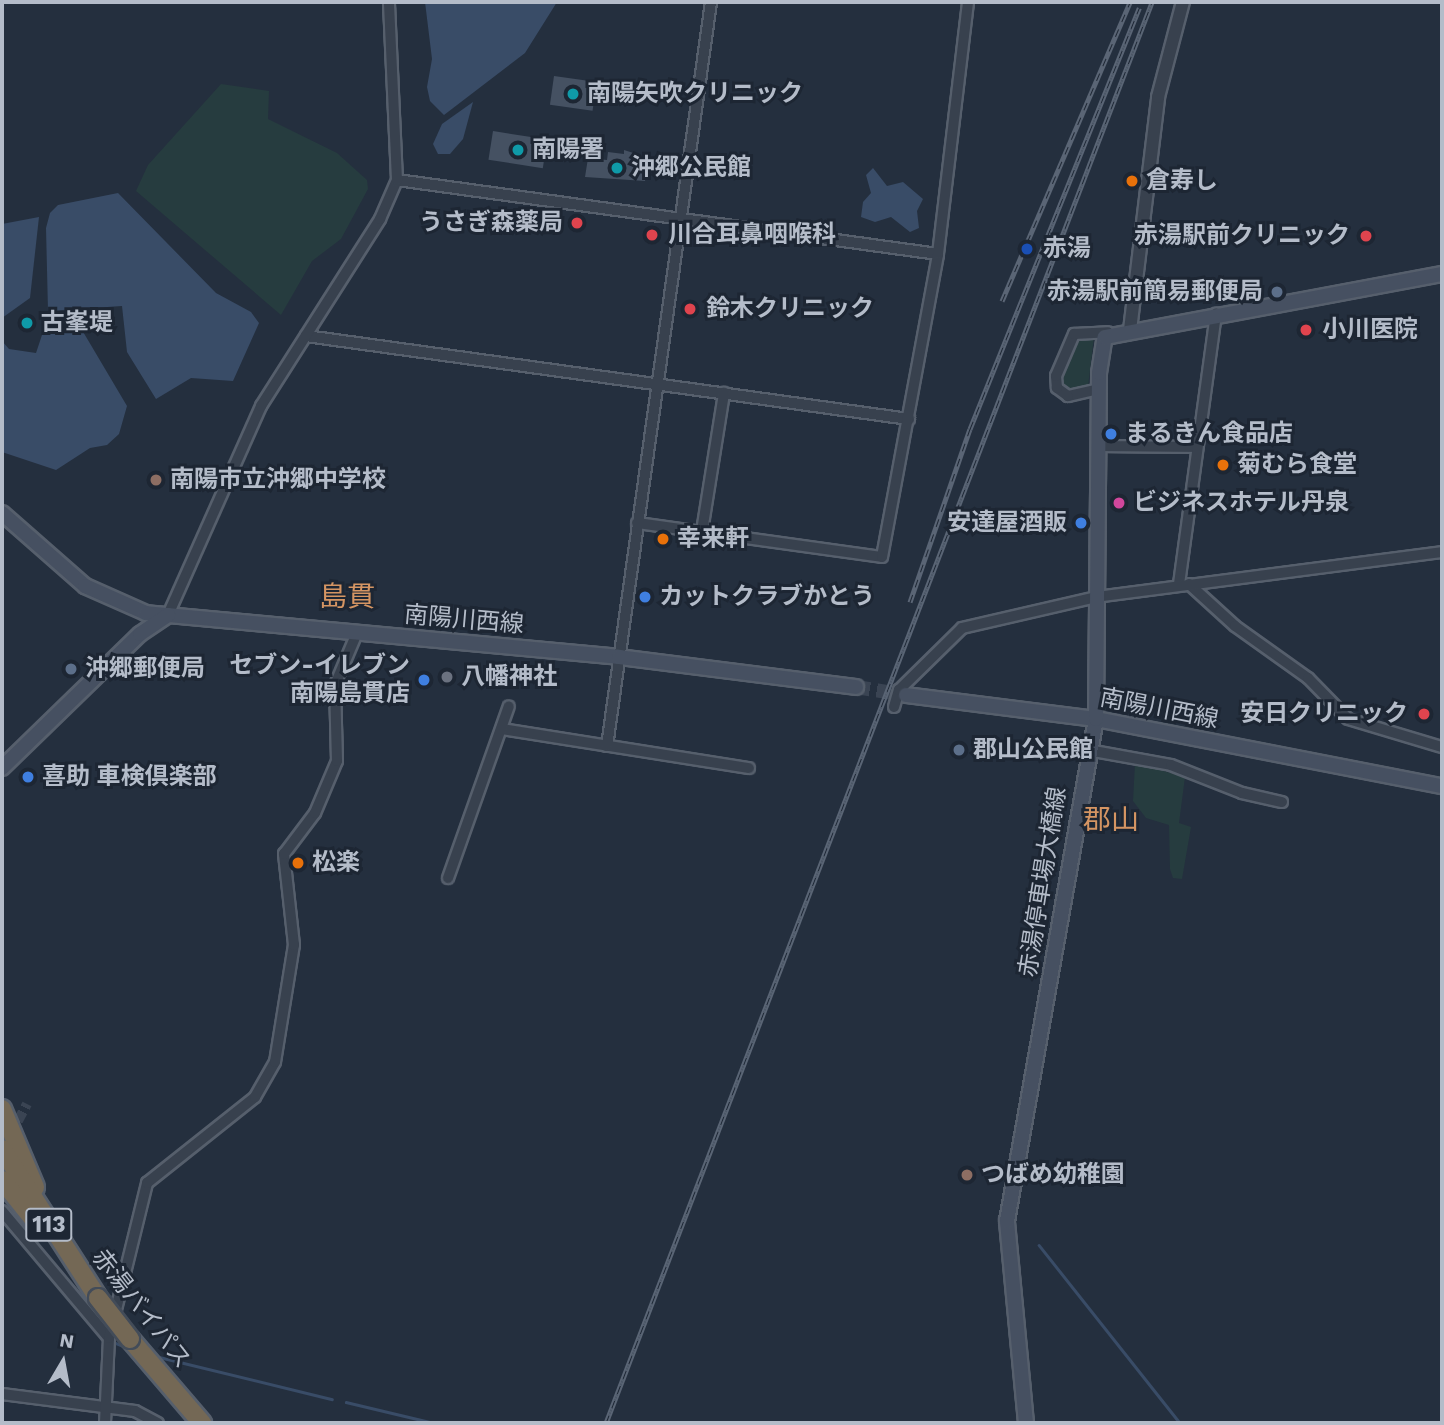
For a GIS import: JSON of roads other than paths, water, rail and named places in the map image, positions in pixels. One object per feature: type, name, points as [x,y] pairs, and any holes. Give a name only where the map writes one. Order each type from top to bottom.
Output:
[{"type":"highway","points":[[2,1109],[55,1235]]},
{"type":"highway","name":"赤湯バイパス","points":[[2,1149],[98,1298],[202,1423]]},
{"type":"highway","points":[[2,1180],[98,1298]]},
{"type":"main road","points":[[1105,339],[1130,330],[1442,274]]},
{"type":"main road","name":"赤湯停車場大橋線","points":[[1026,1423],[1008,1211],[1088,750],[1096,719],[1096,597],[1101,446],[1099,389],[1105,339]]},
{"type":"main road","name":"南陽川西線","points":[[2,513],[101,596],[146,613],[619,656],[856,687]]},
{"type":"main road","points":[[2,768],[140,634],[168,614]]},
{"type":"main road","name":"南陽川西線","points":[[906,695],[1096,719],[1442,786]]},
{"type":"street","points":[[168,614],[261,406],[380,219],[397,180],[389,2]]},
{"type":"street","points":[[607,746],[711,2]]},
{"type":"street","points":[[637,523],[882,556],[939,254],[968,2]]},
{"type":"street","points":[[1130,330],[1158,97],[1183,2]]},
{"type":"street","points":[[397,180],[939,254]]},
{"type":"street","points":[[1184,584],[1198,447],[1216,314]]},
{"type":"street","points":[[1099,389],[1068,397],[1057,388],[1056,376],[1074,334],[1105,339]]},
{"type":"street","points":[[306,336],[909,419]]},
{"type":"street","points":[[702,531],[724,393]]},
{"type":"street","points":[[1101,446],[1198,447]]},
{"type":"street","points":[[894,707],[899,691],[962,628],[1096,597],[1442,551]]},
{"type":"street","points":[[1184,584],[1235,626],[1308,678],[1348,719],[1442,747]]},
{"type":"street","points":[[105,1423],[109,1338],[147,1183],[255,1097],[269,1079],[293,959],[284,854],[315,813],[337,761],[335,685],[357,633]]},
{"type":"street","points":[[448,878],[509,706]]},
{"type":"street","points":[[502,729],[749,768]]},
{"type":"street","points":[[1088,750],[1171,765],[1242,793],[1282,802]]},
{"type":"street","points":[[2,1211],[109,1338]]},
{"type":"street","points":[[2,1394],[105,1405],[135,1411],[158,1423]]},
{"type":"water","points":[[425,2],[557,2],[525,53],[444,115],[430,101],[427,87],[432,59]]},
{"type":"water","points":[[473,102],[463,139],[450,154],[438,154],[433,144],[442,124]]},
{"type":"water","points":[[873,168],[887,186],[903,182],[923,199],[917,211],[919,228],[910,232],[891,217],[875,222],[861,217],[863,202],[871,193],[866,175]]},
{"type":"water","points":[[118,193],[216,293],[251,312],[259,323],[233,381],[191,378],[156,399],[127,352],[122,306],[48,311],[46,228],[50,213],[58,205]]},
{"type":"water","points":[[39,217],[30,298],[2,318],[2,224]]},
{"type":"water","points":[[58,326],[82,330],[127,406],[119,434],[107,445],[90,448],[56,470],[2,452],[2,341],[9,349],[36,353],[43,332]]},
{"type":"waterway","points":[[2,1219],[62,1290]]},
{"type":"waterway","points":[[1039,1245],[1180,1423]]},
{"type":"waterway","points":[[113,1342],[130,1349]]},
{"type":"waterway","points":[[155,1356],[332,1399]]},
{"type":"waterway","points":[[346,1402],[434,1423]]},
{"type":"tunnel","points":[[856,687],[906,695]]},
{"type":"tunnel","points":[[11,1134],[27,1104]]},
{"type":"railway","points":[[1002,301],[1130,2]]},
{"type":"railway","points":[[606,1423],[1152,2]]},
{"type":"railway","points":[[910,602],[970,429],[1139,8]]},
{"type":"place","name":"南陽矢吹クリニック","points":[[573,94]]},
{"type":"place","name":"南陽署","points":[[518,150]]},
{"type":"place","name":"沖郷公民館","points":[[617,168]]},
{"type":"place","name":"倉寿し","points":[[1132,181]]},
{"type":"place","name":"うさぎ森薬局","points":[[577,223]]},
{"type":"place","name":"川合耳鼻咽喉科","points":[[652,235]]},
{"type":"place","name":"赤湯駅前クリニック","points":[[1366,236]]},
{"type":"place","name":"赤湯","points":[[1027,249]]},
{"type":"place","name":"赤湯駅前簡易郵便局","points":[[1277,292]]},
{"type":"place","name":"鈴木クリニック","points":[[690,309]]},
{"type":"place","name":"古峯堤","points":[[27,323]]},
{"type":"place","name":"小川医院","points":[[1306,330]]},
{"type":"place","name":"まるきん食品店","points":[[1111,434]]},
{"type":"place","name":"菊むら食堂","points":[[1223,465]]},
{"type":"place","name":"南陽市立沖郷中学校","points":[[156,480]]},
{"type":"place","name":"ビジネスホテル丹泉","points":[[1119,503]]},
{"type":"place","name":"安達屋酒販","points":[[1081,523]]},
{"type":"place","name":"幸来軒","points":[[663,539]]},
{"type":"place","name":"カットクラブかとう","points":[[645,597]]},
{"type":"place","name":"沖郷郵便局","points":[[71,669]]},
{"type":"place","name":"八幡神社","points":[[447,677]]},
{"type":"place","name":"セブン-イレブン 南陽島貫店","points":[[424,680]]},
{"type":"place","name":"安日クリニック","points":[[1424,714]]},
{"type":"place","name":"郡山公民館","points":[[959,750]]},
{"type":"place","name":"喜助 車検倶楽部","points":[[28,777]]},
{"type":"place","name":"松楽","points":[[298,863]]},
{"type":"place","name":"つばめ幼稚園","points":[[967,1175]]},
{"type":"district","name":"島貫","points":[[347,597]]},
{"type":"district","name":"郡山","points":[[1111,820]]}]
